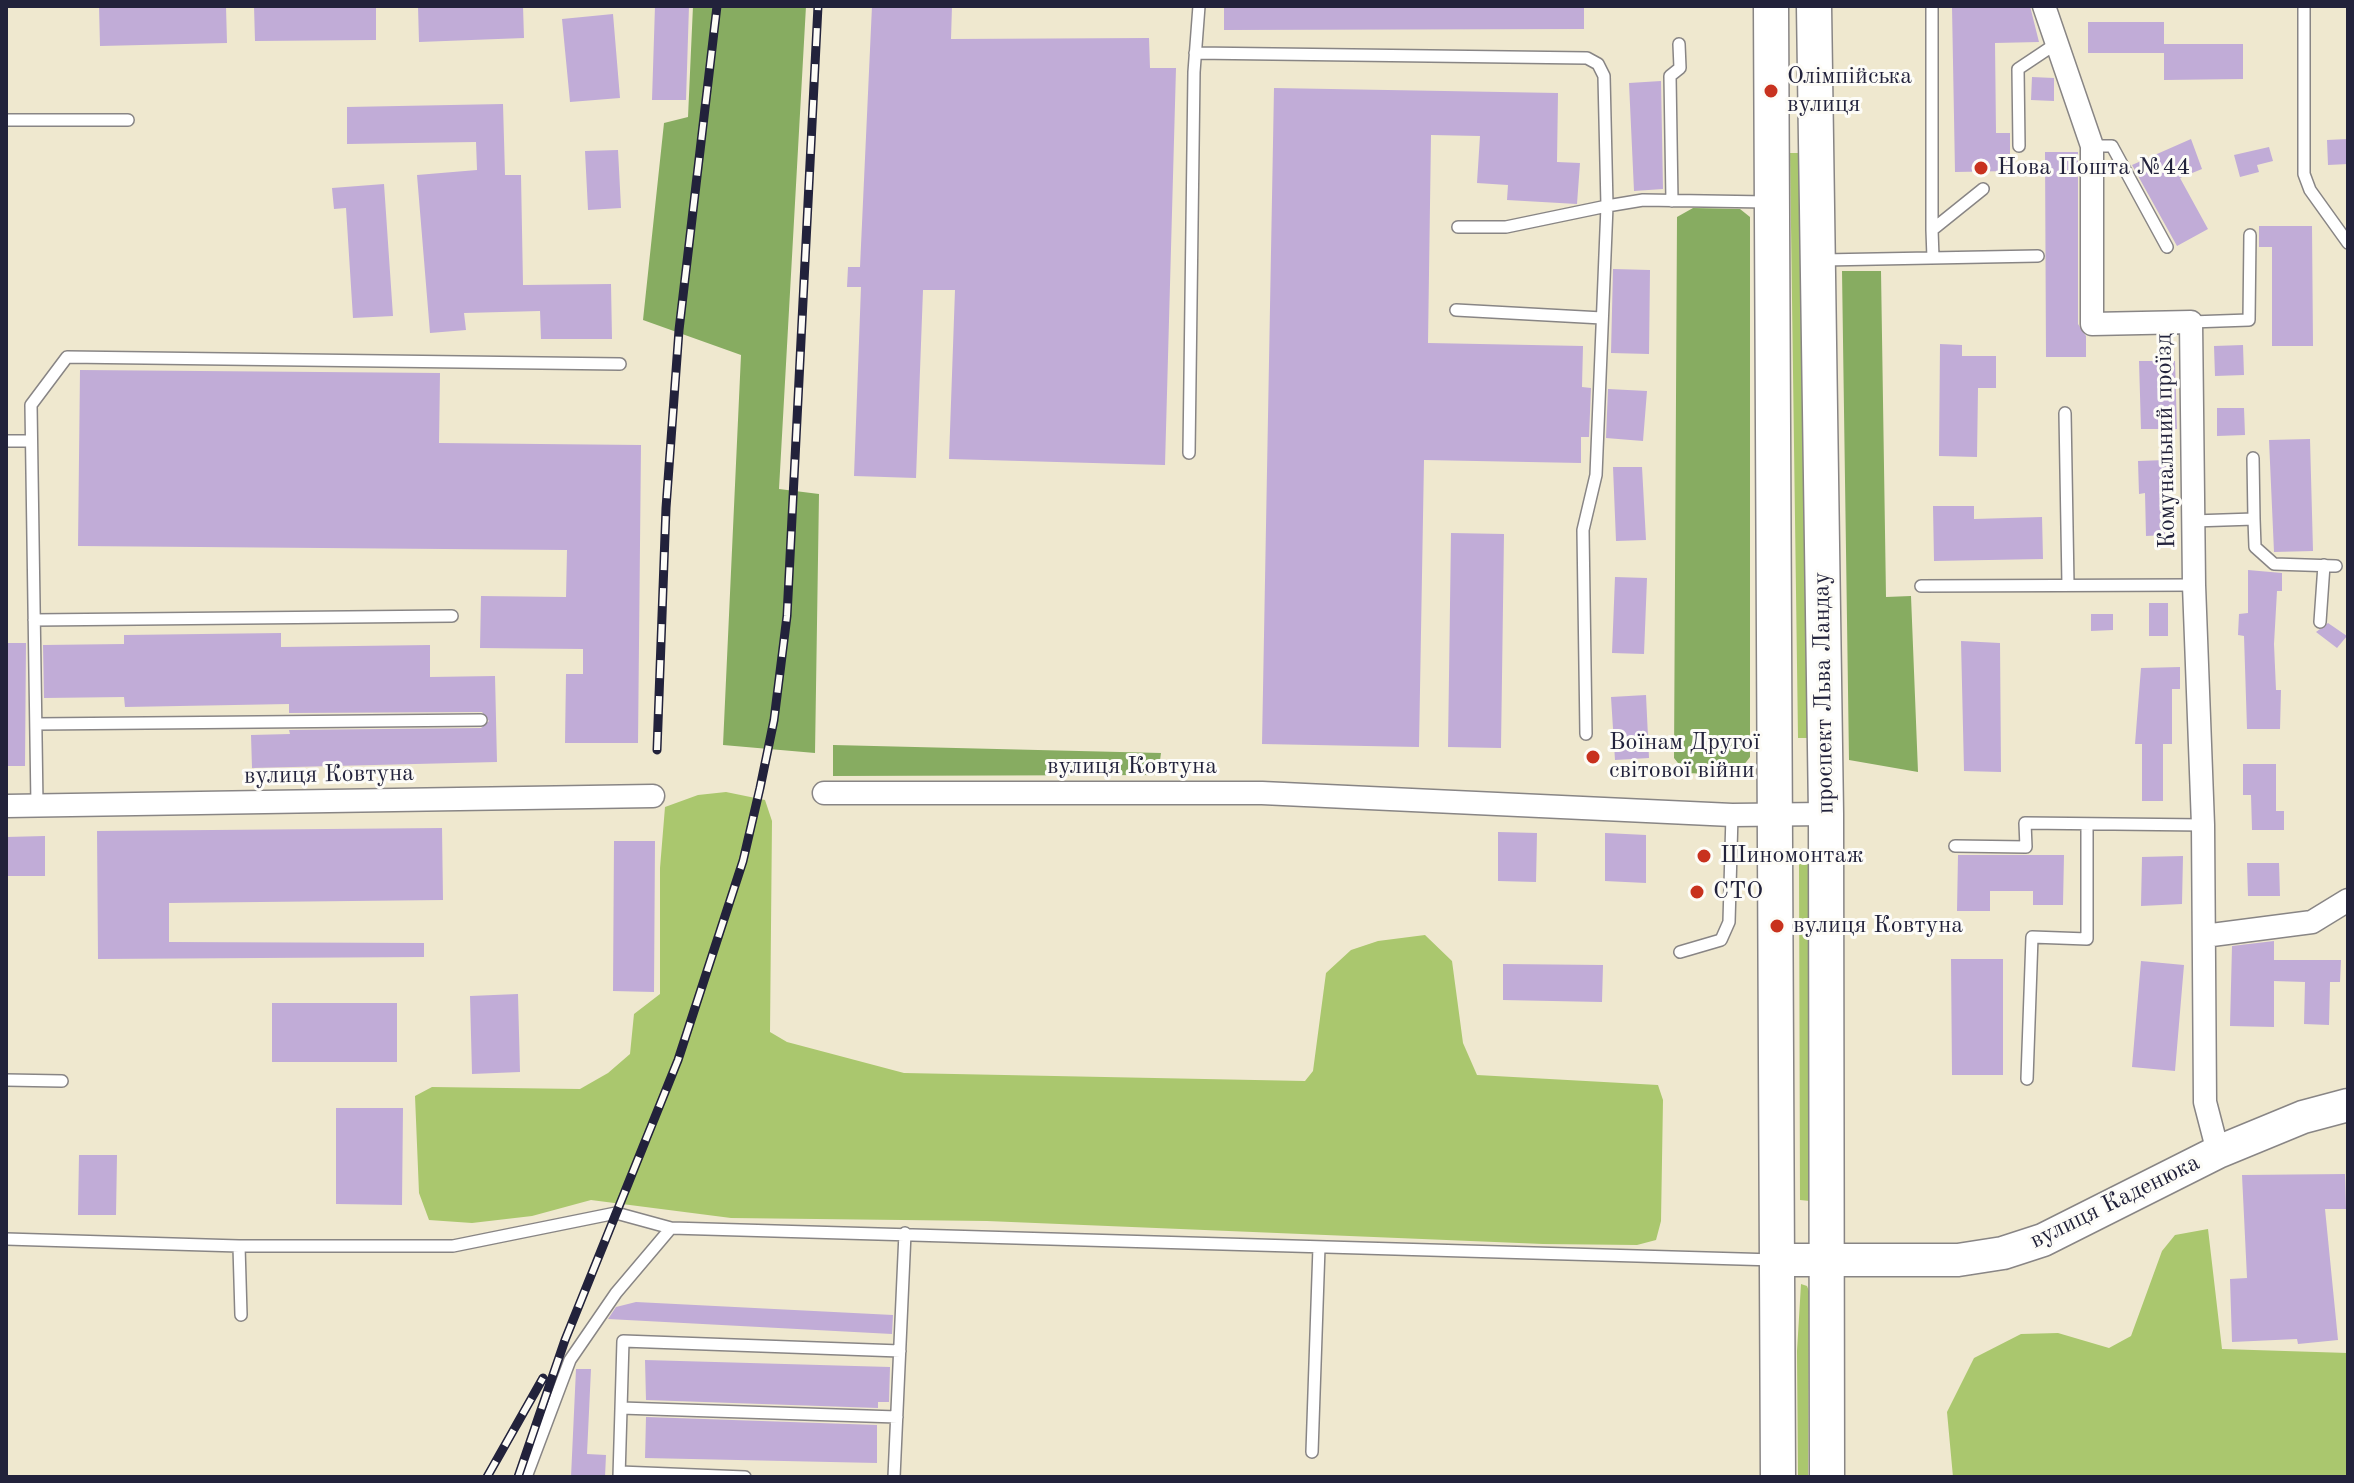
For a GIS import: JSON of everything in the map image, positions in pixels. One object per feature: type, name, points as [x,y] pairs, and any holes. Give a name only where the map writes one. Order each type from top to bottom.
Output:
[{"type":"main road","name":"проспект Льва Ландау","points":[[1771,6],[1778,1477]]},
{"type":"main road","name":"проспект Льва Ландау","points":[[1814,6],[1826,814],[1827,1477]]},
{"type":"street","name":"Комунальний проїзд","points":[[2044,6],[2092,146],[2092,324],[2191,322],[2194,585],[2203,825],[2205,1102],[2218,1152]]},
{"type":"street","name":"вулиця Ковтуна","points":[[824,793],[1262,793],[1732,815],[1826,814]]},
{"type":"street","name":"вулиця Ковтуна","points":[[6,806],[653,796]]},
{"type":"street","points":[[2204,936],[2312,922],[2348,900]]},
{"type":"street","name":"вулиця Каденюка","points":[[1778,1260],[1958,1260],[2003,1253],[2043,1240],[2218,1152],[2303,1117],[2348,1105]]},
{"type":"lane","points":[[1189,453],[1195,53],[1199,6]]},
{"type":"lane","points":[[1932,6],[1933,258]]},
{"type":"lane","points":[[2304,6],[2306,179],[2348,243]]},
{"type":"lane","points":[[2019,146],[2018,69],[2057,43]]},
{"type":"lane","points":[[1672,201],[1670,76],[1680,68],[1679,44]]},
{"type":"lane","points":[[1195,53],[1587,58],[1598,64],[1604,76],[1607,206],[1596,475],[1583,530],[1586,734]]},
{"type":"lane","points":[[6,120],[128,120]]},
{"type":"lane","points":[[2092,146],[2112,146],[2167,247]]},
{"type":"lane","points":[[1932,230],[1983,189]]},
{"type":"lane","points":[[1458,227],[1506,227],[1643,200],[1772,201]]},
{"type":"lane","points":[[2191,322],[2249,320],[2250,235]]},
{"type":"lane","points":[[1818,260],[2038,256]]},
{"type":"lane","points":[[1456,310],[1602,318]]},
{"type":"lane","points":[[37,805],[31,405],[67,357],[620,364]]},
{"type":"lane","points":[[2065,413],[2068,585]]},
{"type":"lane","points":[[6,441],[31,441]]},
{"type":"lane","points":[[2253,458],[2255,547],[2274,564],[2330,566],[2320,622]]},
{"type":"lane","points":[[2193,521],[2254,519]]},
{"type":"lane","points":[[1921,586],[2194,585]]},
{"type":"lane","points":[[34,620],[452,616]]},
{"type":"lane","points":[[36,724],[481,720]]},
{"type":"lane","points":[[1680,952],[1721,940],[1729,922],[1732,815]]},
{"type":"lane","points":[[1955,846],[2026,847],[2025,823],[2203,825]]},
{"type":"lane","points":[[2027,1079],[2032,937],[2087,939],[2087,825]]},
{"type":"lane","points":[[6,1080],[62,1081]]},
{"type":"lane","points":[[6,1239],[239,1246],[453,1246],[616,1213],[671,1228],[1667,1254],[1778,1260]]},
{"type":"lane","points":[[526,1477],[570,1360],[616,1293],[671,1228]]},
{"type":"lane","points":[[894,1477],[905,1233]]},
{"type":"lane","points":[[239,1246],[241,1315]]},
{"type":"lane","points":[[1312,1452],[1319,1247]]},
{"type":"lane","points":[[745,1477],[620,1474],[623,1341],[900,1351]]},
{"type":"lane","points":[[621,1408],[897,1417]]},
{"type":"green space","points":[[693,6],[806,6],[779,489],[819,494],[815,753],[723,745],[741,355],[643,320],[664,123],[688,117]]},
{"type":"green space","points":[[1790,153],[1800,153],[1808,738],[1798,738]]},
{"type":"green space","points":[[1693,208],[1740,209],[1750,217],[1750,757],[1743,766],[1713,774],[1686,773],[1674,758],[1677,217]]},
{"type":"green space","points":[[1842,271],[1881,271],[1886,597],[1911,596],[1918,772],[1849,760]]},
{"type":"green space","points":[[833,745],[1161,753],[1158,775],[833,776]]},
{"type":"green space","points":[[726,792],[765,800],[772,821],[770,1032],[787,1042],[904,1073],[1305,1081],[1313,1071],[1326,973],[1351,950],[1378,941],[1425,935],[1452,961],[1463,1043],[1477,1075],[1658,1085],[1663,1100],[1661,1221],[1656,1240],[1637,1245],[1543,1244],[987,1221],[731,1218],[591,1200],[532,1216],[472,1223],[429,1220],[419,1193],[415,1096],[432,1087],[580,1089],[608,1073],[630,1054],[634,1014],[660,994],[660,868],[665,807],[698,795]]},
{"type":"green space","points":[[1799,864],[1809,864],[1810,1201],[1800,1200]]},
{"type":"green space","points":[[2208,1229],[2222,1349],[2348,1353],[2348,1477],[1953,1477],[1947,1412],[1974,1358],[2021,1334],[2058,1333],[2109,1348],[2131,1336],[2162,1251],[2175,1235]]},
{"type":"green space","points":[[1801,1284],[1807,1286],[1809,1291],[1808,1477],[1798,1477],[1797,1351]]},
{"type":"building","points":[[99,6],[226,6],[227,43],[100,46]]},
{"type":"building","points":[[254,6],[376,6],[376,40],[255,41]]},
{"type":"building","points":[[418,6],[523,6],[524,38],[419,42]]},
{"type":"building","points":[[655,6],[689,6],[686,100],[652,100]]},
{"type":"building","points":[[872,6],[952,6],[951,39],[1149,38],[1150,68],[1176,68],[1165,465],[949,459],[955,290],[923,290],[916,478],[854,476],[861,287],[847,287],[848,267],[860,267]]},
{"type":"building","points":[[1224,6],[1584,6],[1584,29],[1224,30]]},
{"type":"building","points":[[2030,6],[2039,42],[1995,43],[1996,133],[2010,133],[2010,171],[1955,172],[1952,7]]},
{"type":"building","points":[[613,14],[620,98],[570,102],[562,19]]},
{"type":"building","points":[[2088,22],[2164,22],[2164,53],[2088,53]]},
{"type":"building","points":[[2164,44],[2243,44],[2243,79],[2164,80]]},
{"type":"building","points":[[2032,77],[2054,78],[2054,101],[2031,100]]},
{"type":"building","points":[[1661,81],[1663,189],[1634,191],[1629,83]]},
{"type":"building","points":[[1274,88],[1558,93],[1557,162],[1580,163],[1577,204],[1507,200],[1508,185],[1477,183],[1480,136],[1431,135],[1428,343],[1583,346],[1582,387],[1591,388],[1589,437],[1581,437],[1581,463],[1424,460],[1419,747],[1262,744]]},
{"type":"building","points":[[503,104],[505,175],[521,175],[523,285],[611,284],[612,339],[541,339],[540,311],[464,313],[466,330],[430,333],[417,175],[477,170],[476,142],[347,144],[347,107]]},
{"type":"building","points":[[2191,139],[2202,169],[2180,178],[2208,229],[2177,246],[2132,165]]},
{"type":"building","points":[[2348,139],[2348,164],[2328,165],[2327,140]]},
{"type":"building","points":[[2269,147],[2273,161],[2257,165],[2259,172],[2240,177],[2234,155]]},
{"type":"building","points":[[618,150],[621,208],[588,210],[585,151]]},
{"type":"building","points":[[2045,152],[2078,152],[2078,324],[2086,336],[2086,357],[2046,357]]},
{"type":"building","points":[[384,184],[393,316],[353,318],[346,208],[334,209],[332,188]]},
{"type":"building","points":[[2259,226],[2312,226],[2313,346],[2272,346],[2272,247],[2259,247]]},
{"type":"building","points":[[1613,269],[1650,270],[1649,354],[1611,353]]},
{"type":"building","points":[[1940,344],[1962,345],[1962,356],[1996,356],[1996,388],[1978,388],[1977,457],[1939,456]]},
{"type":"building","points":[[2243,345],[2244,375],[2215,376],[2214,346]]},
{"type":"building","points":[[2139,361],[2175,361],[2177,429],[2141,429]]},
{"type":"building","points":[[80,370],[440,373],[439,443],[641,445],[638,743],[565,743],[566,674],[583,674],[583,649],[480,648],[481,596],[566,597],[567,550],[78,546]]},
{"type":"building","points":[[1608,389],[1647,391],[1643,441],[1606,438]]},
{"type":"building","points":[[2217,408],[2244,408],[2245,435],[2217,436]]},
{"type":"building","points":[[2310,439],[2313,551],[2274,552],[2269,440]]},
{"type":"building","points":[[2166,460],[2165,535],[2146,536],[2145,493],[2139,494],[2138,461]]},
{"type":"building","points":[[1613,467],[1642,467],[1646,540],[1616,541]]},
{"type":"building","points":[[1933,506],[1974,506],[1974,519],[2042,517],[2043,559],[1934,561]]},
{"type":"building","points":[[1451,533],[1504,534],[1501,748],[1448,747]]},
{"type":"building","points":[[2248,570],[2282,573],[2282,591],[2277,591],[2274,644],[2276,690],[2281,690],[2280,729],[2247,729],[2244,636],[2238,635],[2239,614],[2248,613]]},
{"type":"building","points":[[1615,577],[1647,578],[1644,654],[1612,653]]},
{"type":"building","points":[[2149,603],[2168,603],[2168,636],[2149,636]]},
{"type":"building","points":[[2091,614],[2113,614],[2113,630],[2091,631]]},
{"type":"building","points":[[2328,623],[2347,636],[2337,648],[2316,632]]},
{"type":"building","points":[[281,633],[281,647],[430,645],[430,677],[495,676],[497,762],[252,768],[251,735],[290,734],[289,730],[481,728],[489,721],[482,712],[289,713],[289,704],[125,707],[124,697],[44,698],[43,645],[124,644],[124,635]]},
{"type":"building","points":[[1961,641],[2000,643],[2001,772],[1964,771]]},
{"type":"building","points":[[6,643],[26,643],[25,766],[6,766]]},
{"type":"building","points":[[2180,667],[2180,689],[2172,689],[2172,744],[2163,744],[2163,801],[2142,801],[2142,744],[2135,744],[2141,668]]},
{"type":"building","points":[[1646,695],[1649,758],[1615,760],[1611,697]]},
{"type":"building","points":[[2243,764],[2276,764],[2276,811],[2284,811],[2284,830],[2252,830],[2251,795],[2243,795]]},
{"type":"building","points":[[442,828],[443,900],[169,903],[169,942],[424,943],[424,957],[98,959],[97,831]]},
{"type":"building","points":[[1498,832],[1537,833],[1536,882],[1498,881]]},
{"type":"building","points":[[1605,833],[1646,835],[1646,883],[1605,881]]},
{"type":"building","points":[[45,836],[45,876],[6,876],[6,837]]},
{"type":"building","points":[[614,841],[655,841],[654,992],[613,991]]},
{"type":"building","points":[[1958,855],[2064,855],[2063,905],[2033,905],[2033,891],[1990,891],[1990,911],[1957,911]]},
{"type":"building","points":[[2183,856],[2182,904],[2141,906],[2142,857]]},
{"type":"building","points":[[2247,863],[2279,863],[2280,896],[2248,896]]},
{"type":"building","points":[[2274,941],[2274,960],[2341,960],[2340,982],[2330,982],[2329,1025],[2304,1024],[2305,982],[2274,981],[2274,1027],[2230,1026],[2232,946]]},
{"type":"building","points":[[1951,959],[2003,959],[2003,1075],[1952,1075]]},
{"type":"building","points":[[2141,961],[2184,965],[2175,1071],[2132,1067]]},
{"type":"building","points":[[1503,964],[1603,965],[1602,1002],[1503,1000]]},
{"type":"building","points":[[518,994],[520,1072],[472,1074],[470,996]]},
{"type":"building","points":[[272,1003],[397,1003],[397,1062],[272,1062]]},
{"type":"building","points":[[336,1108],[403,1108],[402,1205],[336,1204]]},
{"type":"building","points":[[79,1155],[117,1155],[116,1215],[78,1215]]},
{"type":"building","points":[[2345,1174],[2346,1209],[2325,1209],[2338,1340],[2298,1344],[2297,1339],[2232,1342],[2230,1279],[2247,1278],[2242,1175]]},
{"type":"building","points":[[636,1302],[893,1315],[892,1334],[608,1319],[616,1307]]},
{"type":"building","points":[[645,1360],[890,1367],[889,1402],[878,1402],[878,1408],[646,1400]]},
{"type":"building","points":[[576,1369],[591,1369],[587,1454],[606,1455],[605,1477],[571,1477]]},
{"type":"building","points":[[646,1417],[877,1425],[877,1463],[645,1458]]},
{"type":"railway","points":[[657,750],[666,508],[679,330],[717,6]]},
{"type":"railway","points":[[518,1477],[565,1340],[678,1060],[743,861],[774,720],[787,616],[818,6]]},
{"type":"railway","points":[[487,1477],[543,1378]]},
{"type":"place","name":"Олімпійська вулиця","points":[[1771,91]]},
{"type":"place","name":"Нова Пошта №44","points":[[1981,168]]},
{"type":"place","name":"Воїнам Другої світової війни","points":[[1593,757]]},
{"type":"place","name":"Шиномонтаж","points":[[1704,856]]},
{"type":"place","name":"СТО","points":[[1697,892]]},
{"type":"place","name":"вулиця Ковтуна","points":[[1777,926]]}]
